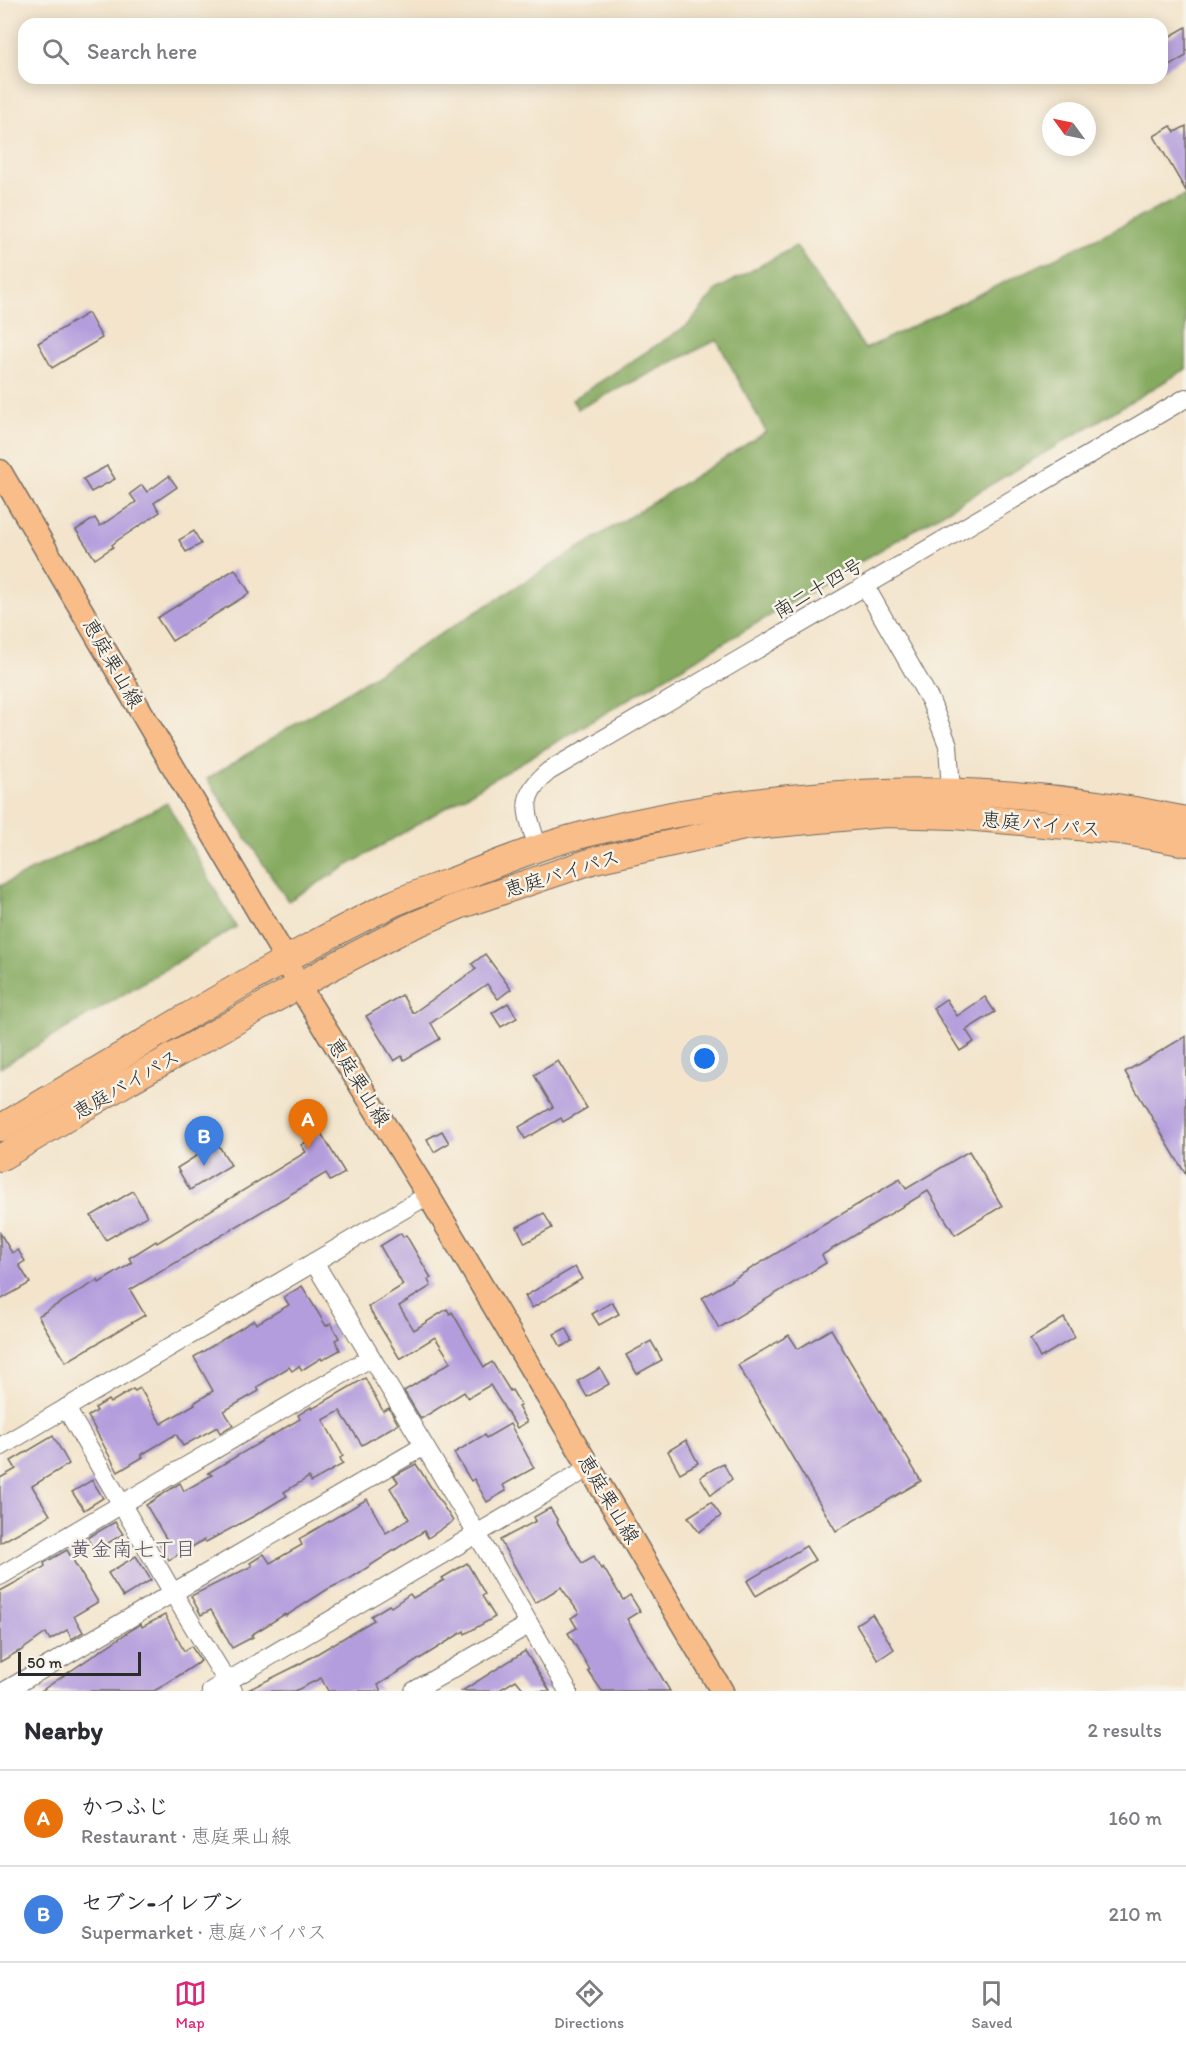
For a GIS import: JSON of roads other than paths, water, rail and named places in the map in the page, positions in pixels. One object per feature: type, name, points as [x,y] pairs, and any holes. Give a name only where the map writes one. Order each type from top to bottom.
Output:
[{"type":"highway","name":"恵庭バイパス","points":[[0,1128],[286,959],[393,903],[580,835],[679,813],[817,794],[951,791],[1039,796],[1127,807],[1186,820]]},
{"type":"highway","name":"恵庭バイパス","points":[[0,1158],[129,1081],[407,928],[481,899],[596,860],[744,828],[885,814],[954,816],[1121,831],[1186,843]]},
{"type":"main road","name":"恵庭栗山線","points":[[0,471],[300,986],[428,1195],[722,1691]]},
{"type":"street","name":"南二十四号","points":[[538,849],[526,803],[531,790],[544,775],[1186,398]]},
{"type":"street","points":[[865,586],[930,700],[948,746],[951,791]]},
{"type":"street","points":[[0,1447],[428,1195]]},
{"type":"street","points":[[314,1262],[568,1691]]},
{"type":"street","points":[[0,1576],[370,1358]]},
{"type":"street","points":[[66,1408],[173,1593],[230,1686]]},
{"type":"street","points":[[5,1691],[424,1446]]},
{"type":"street","points":[[211,1691],[230,1686],[590,1467]]},
{"type":"street","points":[[414,1691],[528,1625]]},
{"type":"place","name":"かつふじ","points":[[308,1149]]},
{"type":"place","name":"セブン-イレブン","points":[[204,1166]]},
{"type":"district","name":"黄金南七丁目","points":[[133,1549]]}]
